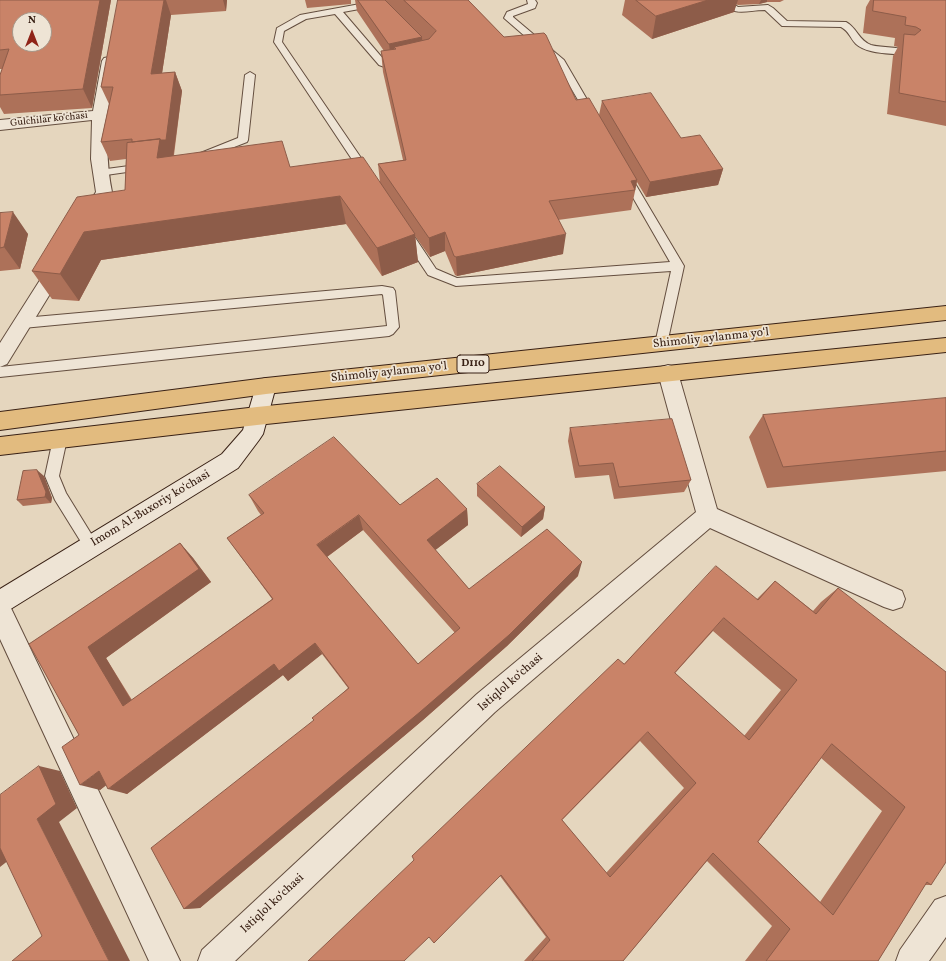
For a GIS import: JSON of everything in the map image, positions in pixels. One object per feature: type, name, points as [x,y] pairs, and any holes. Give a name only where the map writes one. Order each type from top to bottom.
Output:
[{"type":"main road","name":"Shimoliy aylanma yoʻl","points":[[0,421],[266,386],[946,313]]},
{"type":"main road","points":[[0,446],[257,416],[946,345]]},
{"type":"street","points":[[80,231],[104,192],[99,173],[99,115],[112,46]]},
{"type":"street","name":"Gulchilar koʻchasi","points":[[0,125],[99,115]]},
{"type":"street","points":[[1,355],[23,323],[67,251]]},
{"type":"street","points":[[668,373],[708,516],[893,599]]},
{"type":"street","name":"Imom Al-Buxoriy koʻchasi","points":[[0,602],[230,461],[252,434],[266,386]]},
{"type":"street","name":"Istiqlol ko‘chasi","points":[[213,961],[486,703],[708,516]]},
{"type":"street","points":[[0,612],[165,961]]},
{"type":"street","points":[[911,961],[946,911]]},
{"type":"lane","points":[[531,0],[533,3],[532,6],[510,14],[508,18],[561,62],[596,123]]},
{"type":"lane","points":[[723,0],[733,9],[738,10],[768,8],[780,22],[785,24],[843,24],[849,26],[861,44],[903,52]]},
{"type":"lane","points":[[371,180],[278,42],[280,30],[303,17],[379,2]]},
{"type":"lane","points":[[337,10],[382,63],[387,65],[407,60]]},
{"type":"lane","points":[[196,159],[243,140],[250,75]]},
{"type":"lane","points":[[619,164],[678,266],[661,344]]},
{"type":"lane","points":[[99,173],[151,166]]},
{"type":"lane","points":[[402,226],[432,272],[456,282],[678,266]]},
{"type":"lane","points":[[0,372],[390,331],[393,327],[390,291],[382,290],[23,323]]},
{"type":"lane","points":[[60,439],[52,476],[60,496],[91,545]]},
{"type":"building","points":[[0,0],[100,0],[83,89],[0,95],[0,75],[9,49],[0,50]]},
{"type":"building","points":[[118,0],[164,0],[151,74],[175,72],[166,140],[160,139],[132,142],[132,139],[101,142],[113,87],[101,87]]},
{"type":"building","points":[[358,0],[385,0],[422,37],[389,44]]},
{"type":"building","points":[[404,0],[468,0],[504,37],[544,33],[576,100],[589,98],[637,180],[631,181],[635,190],[549,201],[566,234],[456,257],[454,256],[445,232],[429,238],[378,164],[406,160],[381,51],[396,49],[394,47],[429,39],[436,31]]},
{"type":"building","points":[[636,0],[708,0],[656,16]]},
{"type":"building","points":[[874,0],[946,0],[946,102],[899,93],[904,34],[915,35],[921,30],[916,27],[905,25],[906,17],[873,11]]},
{"type":"building","points":[[651,93],[681,138],[700,135],[723,169],[650,182],[602,101]]},
{"type":"building","points":[[160,139],[157,158],[282,141],[290,167],[363,157],[415,234],[377,248],[340,196],[84,232],[60,274],[32,271],[77,197],[125,190],[127,143]]},
{"type":"building","points":[[13,212],[4,247],[0,248],[0,213]]},
{"type":"building","points":[[946,398],[946,451],[783,467],[763,415]]},
{"type":"building","points":[[672,419],[691,480],[619,487],[613,463],[579,466],[570,428]]},
{"type":"building","points":[[334,437],[400,505],[437,478],[467,509],[427,540],[469,589],[547,529],[582,562],[509,635],[420,712],[184,909],[151,848],[314,720],[312,718],[349,688],[315,643],[279,671],[274,664],[108,789],[99,771],[80,785],[62,747],[79,735],[29,644],[180,543],[199,569],[88,647],[123,706],[273,599],[227,538],[264,513],[249,495]],"holes":[[[359,515],[460,628],[418,664],[317,545]]]},
{"type":"building","points":[[500,466],[545,507],[522,527],[477,484]]},
{"type":"building","points":[[37,470],[46,492],[45,497],[17,500],[23,471]]},
{"type":"building","points":[[716,566],[758,600],[775,581],[816,614],[838,588],[946,672],[946,862],[931,885],[927,882],[878,961],[766,961],[790,929],[713,853],[623,961],[532,961],[550,940],[501,875],[434,943],[429,937],[404,961],[308,961],[414,860],[412,856],[618,659],[624,664]],"holes":[[[724,618],[797,680],[749,740],[675,673]],[[648,732],[696,783],[610,877],[562,820]],[[832,744],[905,807],[833,915],[758,842]]]},
{"type":"building","points":[[39,766],[56,804],[37,819],[109,961],[12,961],[42,936],[0,848],[0,795]]}]
